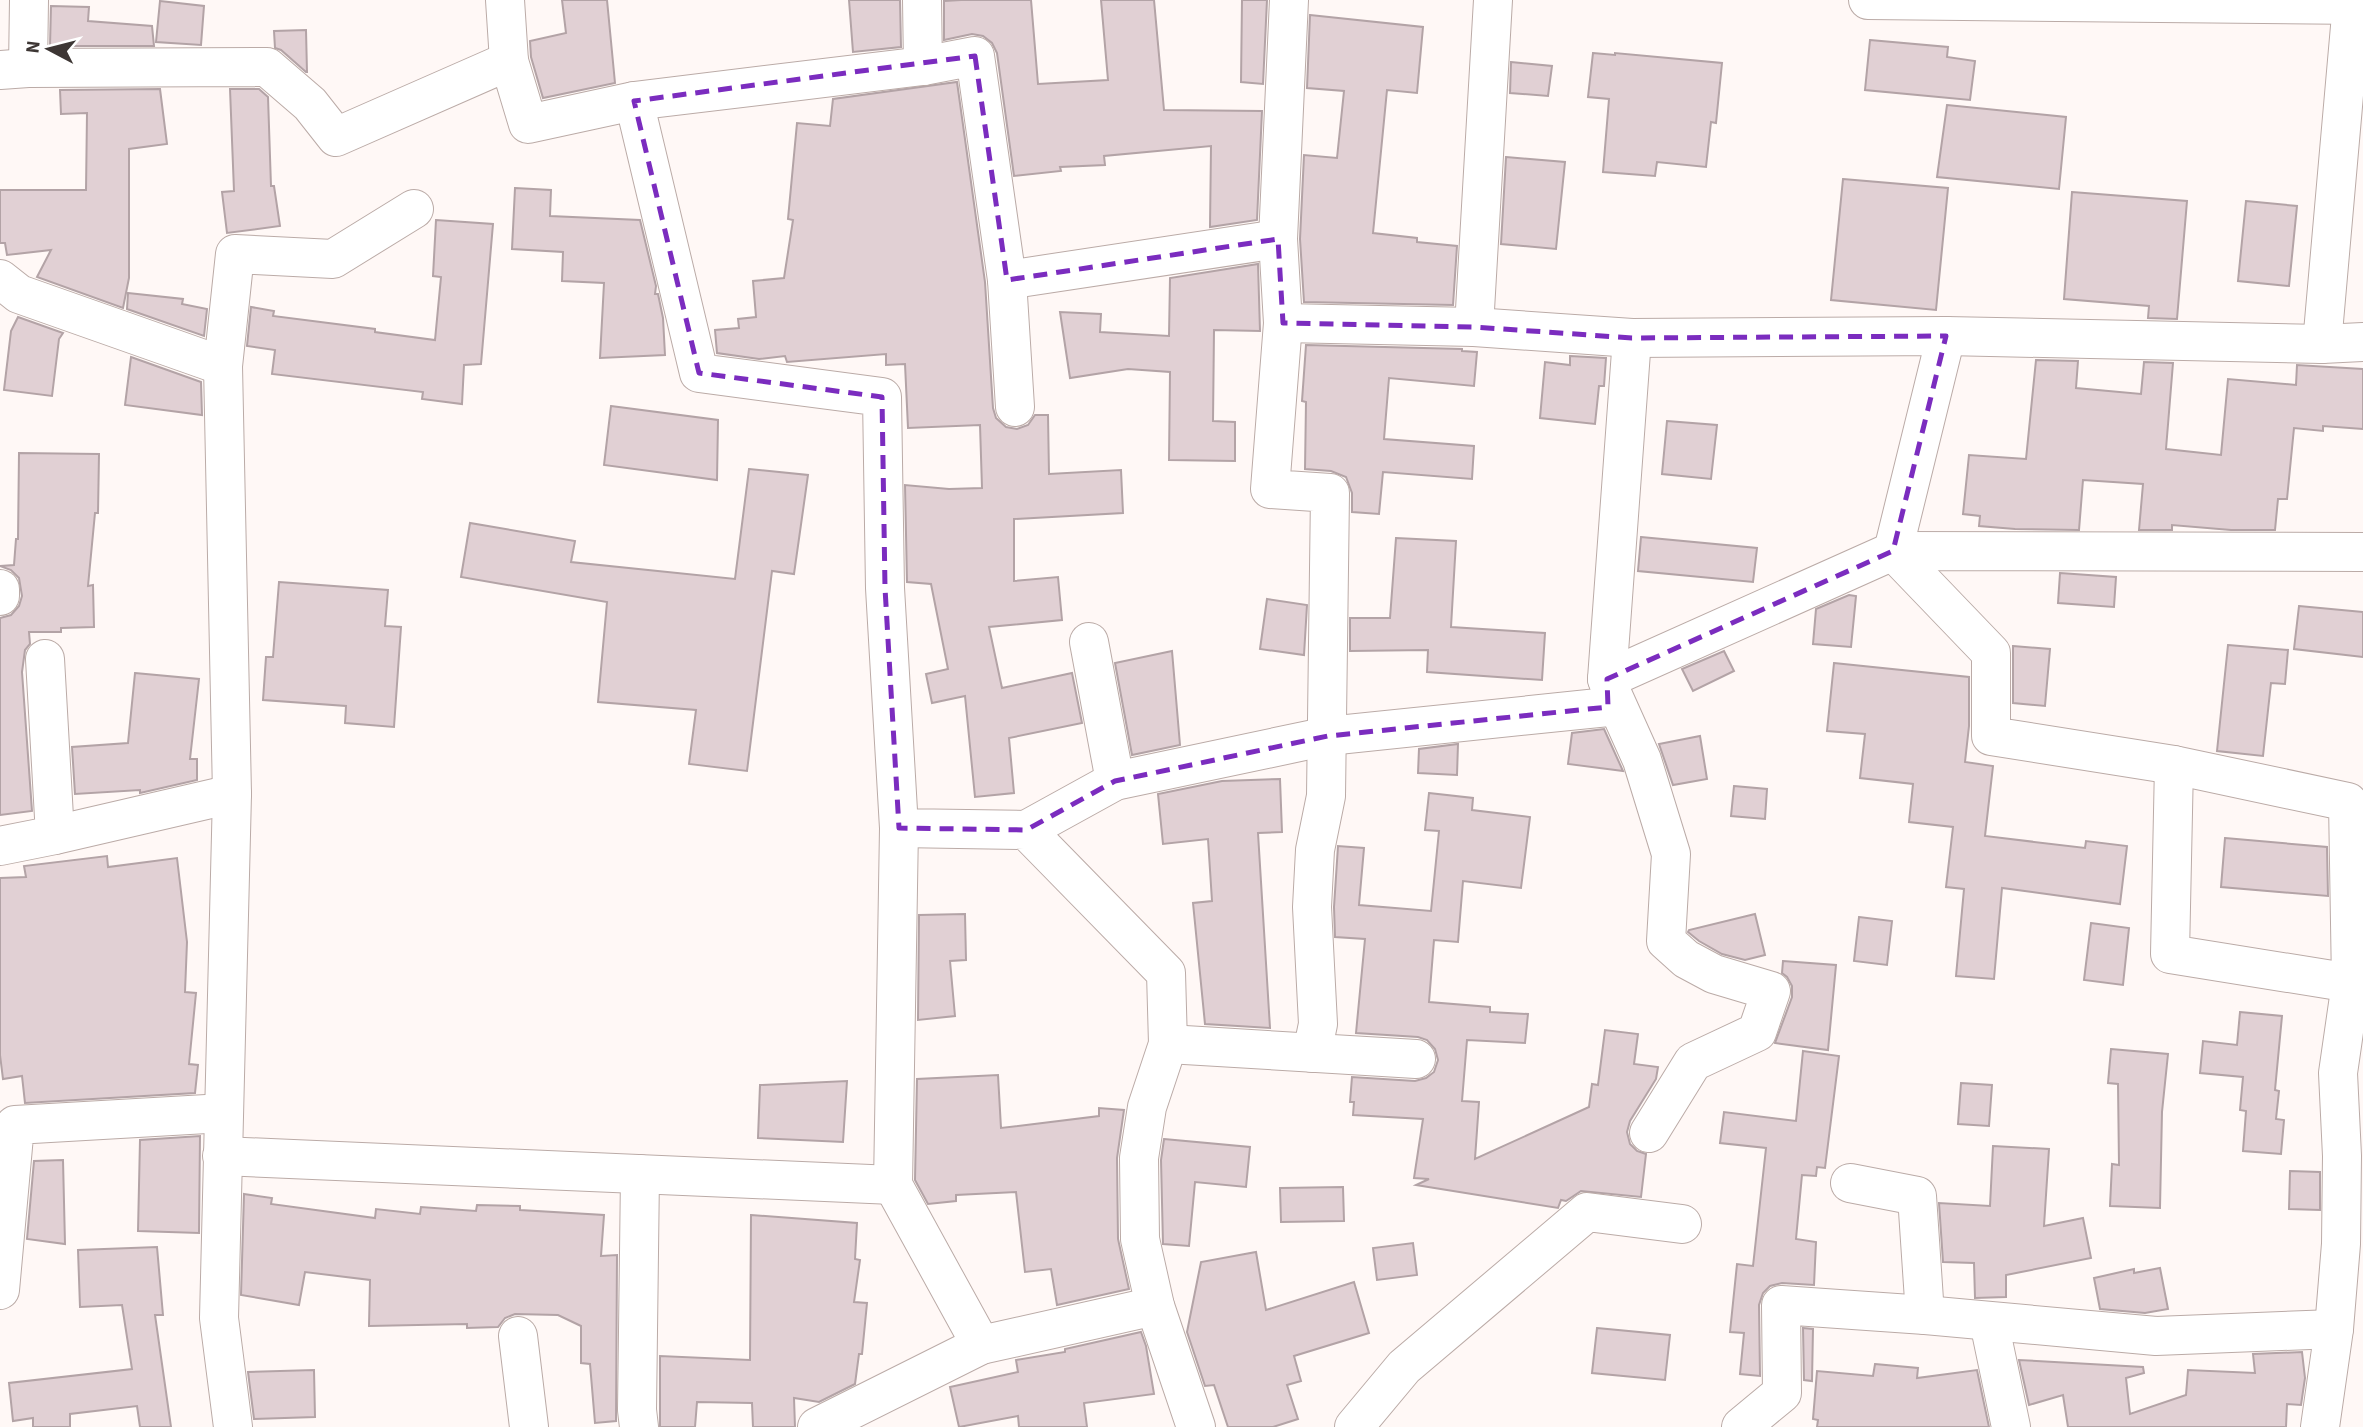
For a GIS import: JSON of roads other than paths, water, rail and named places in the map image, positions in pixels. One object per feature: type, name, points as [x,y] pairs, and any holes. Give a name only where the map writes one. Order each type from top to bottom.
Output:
[{"type":"street","points":[[29,0],[14,69],[267,67],[310,104],[336,136],[509,61]]},
{"type":"street","points":[[505,0],[509,61],[528,124],[634,101],[923,66],[975,56],[1007,280],[1015,407]]},
{"type":"street","points":[[922,0],[923,66]]},
{"type":"street","points":[[1289,0],[1278,239],[1283,323],[1270,489],[1330,493],[1328,736],[1326,796],[1315,850],[1312,907],[1318,1024],[1312,1053]]},
{"type":"street","points":[[1474,327],[1493,0]]},
{"type":"street","points":[[1868,0],[2357,3],[2322,344]]},
{"type":"street","points":[[634,101],[699,373],[882,397],[885,588],[899,828],[893,1185],[981,1345]]},
{"type":"street","points":[[233,1427],[219,1318],[232,794],[223,366],[235,254],[333,259],[414,209]]},
{"type":"street","points":[[1007,280],[1278,239]]},
{"type":"street","points":[[0,279],[19,295],[223,366]]},
{"type":"street","points":[[1283,323],[1474,327],[1632,338],[1946,336],[2322,344],[2363,342]]},
{"type":"street","points":[[1893,551],[1946,336]]},
{"type":"street","points":[[899,828],[1027,830],[1115,781],[1328,736],[1608,707],[1632,338]]},
{"type":"street","points":[[1609,685],[1893,551],[2363,552]]},
{"type":"street","points":[[1893,551],[1991,653],[1991,736],[2174,765],[2348,802],[2357,983],[2338,1073],[2342,1181],[2341,1244],[2320,1427]]},
{"type":"street","points":[[0,589],[0,596]]},
{"type":"street","points":[[1089,642],[1115,781]]},
{"type":"street","points":[[45,659],[55,835]]},
{"type":"street","points":[[1609,685],[1643,760],[1671,853],[1666,941],[1686,960],[1714,974],[1771,992],[1757,1032],[1693,1062],[1648,1133]]},
{"type":"street","points":[[2174,765],[2170,954],[2357,983]]},
{"type":"street","points":[[0,846],[232,794]]},
{"type":"street","points":[[1027,830],[1166,972],[1168,1044],[1147,1107],[1139,1158],[1140,1239],[1155,1306],[1196,1427]]},
{"type":"street","points":[[1168,1044],[1416,1059]]},
{"type":"street","points":[[0,1290],[15,1125],[224,1113]]},
{"type":"street","points":[[222,1156],[893,1185]]},
{"type":"street","points":[[639,1427],[637,1396],[640,1174]]},
{"type":"street","points":[[1850,1184],[1917,1196],[1925,1315]]},
{"type":"street","points":[[1354,1427],[1404,1367],[1587,1212],[1682,1224]]},
{"type":"street","points":[[1741,1427],[1777,1410],[1781,1305],[2157,1336],[2333,1329]]},
{"type":"street","points":[[817,1427],[981,1345],[1155,1306]]},
{"type":"street","points":[[1989,1322],[2011,1427]]},
{"type":"street","points":[[518,1336],[530,1427]]}]
